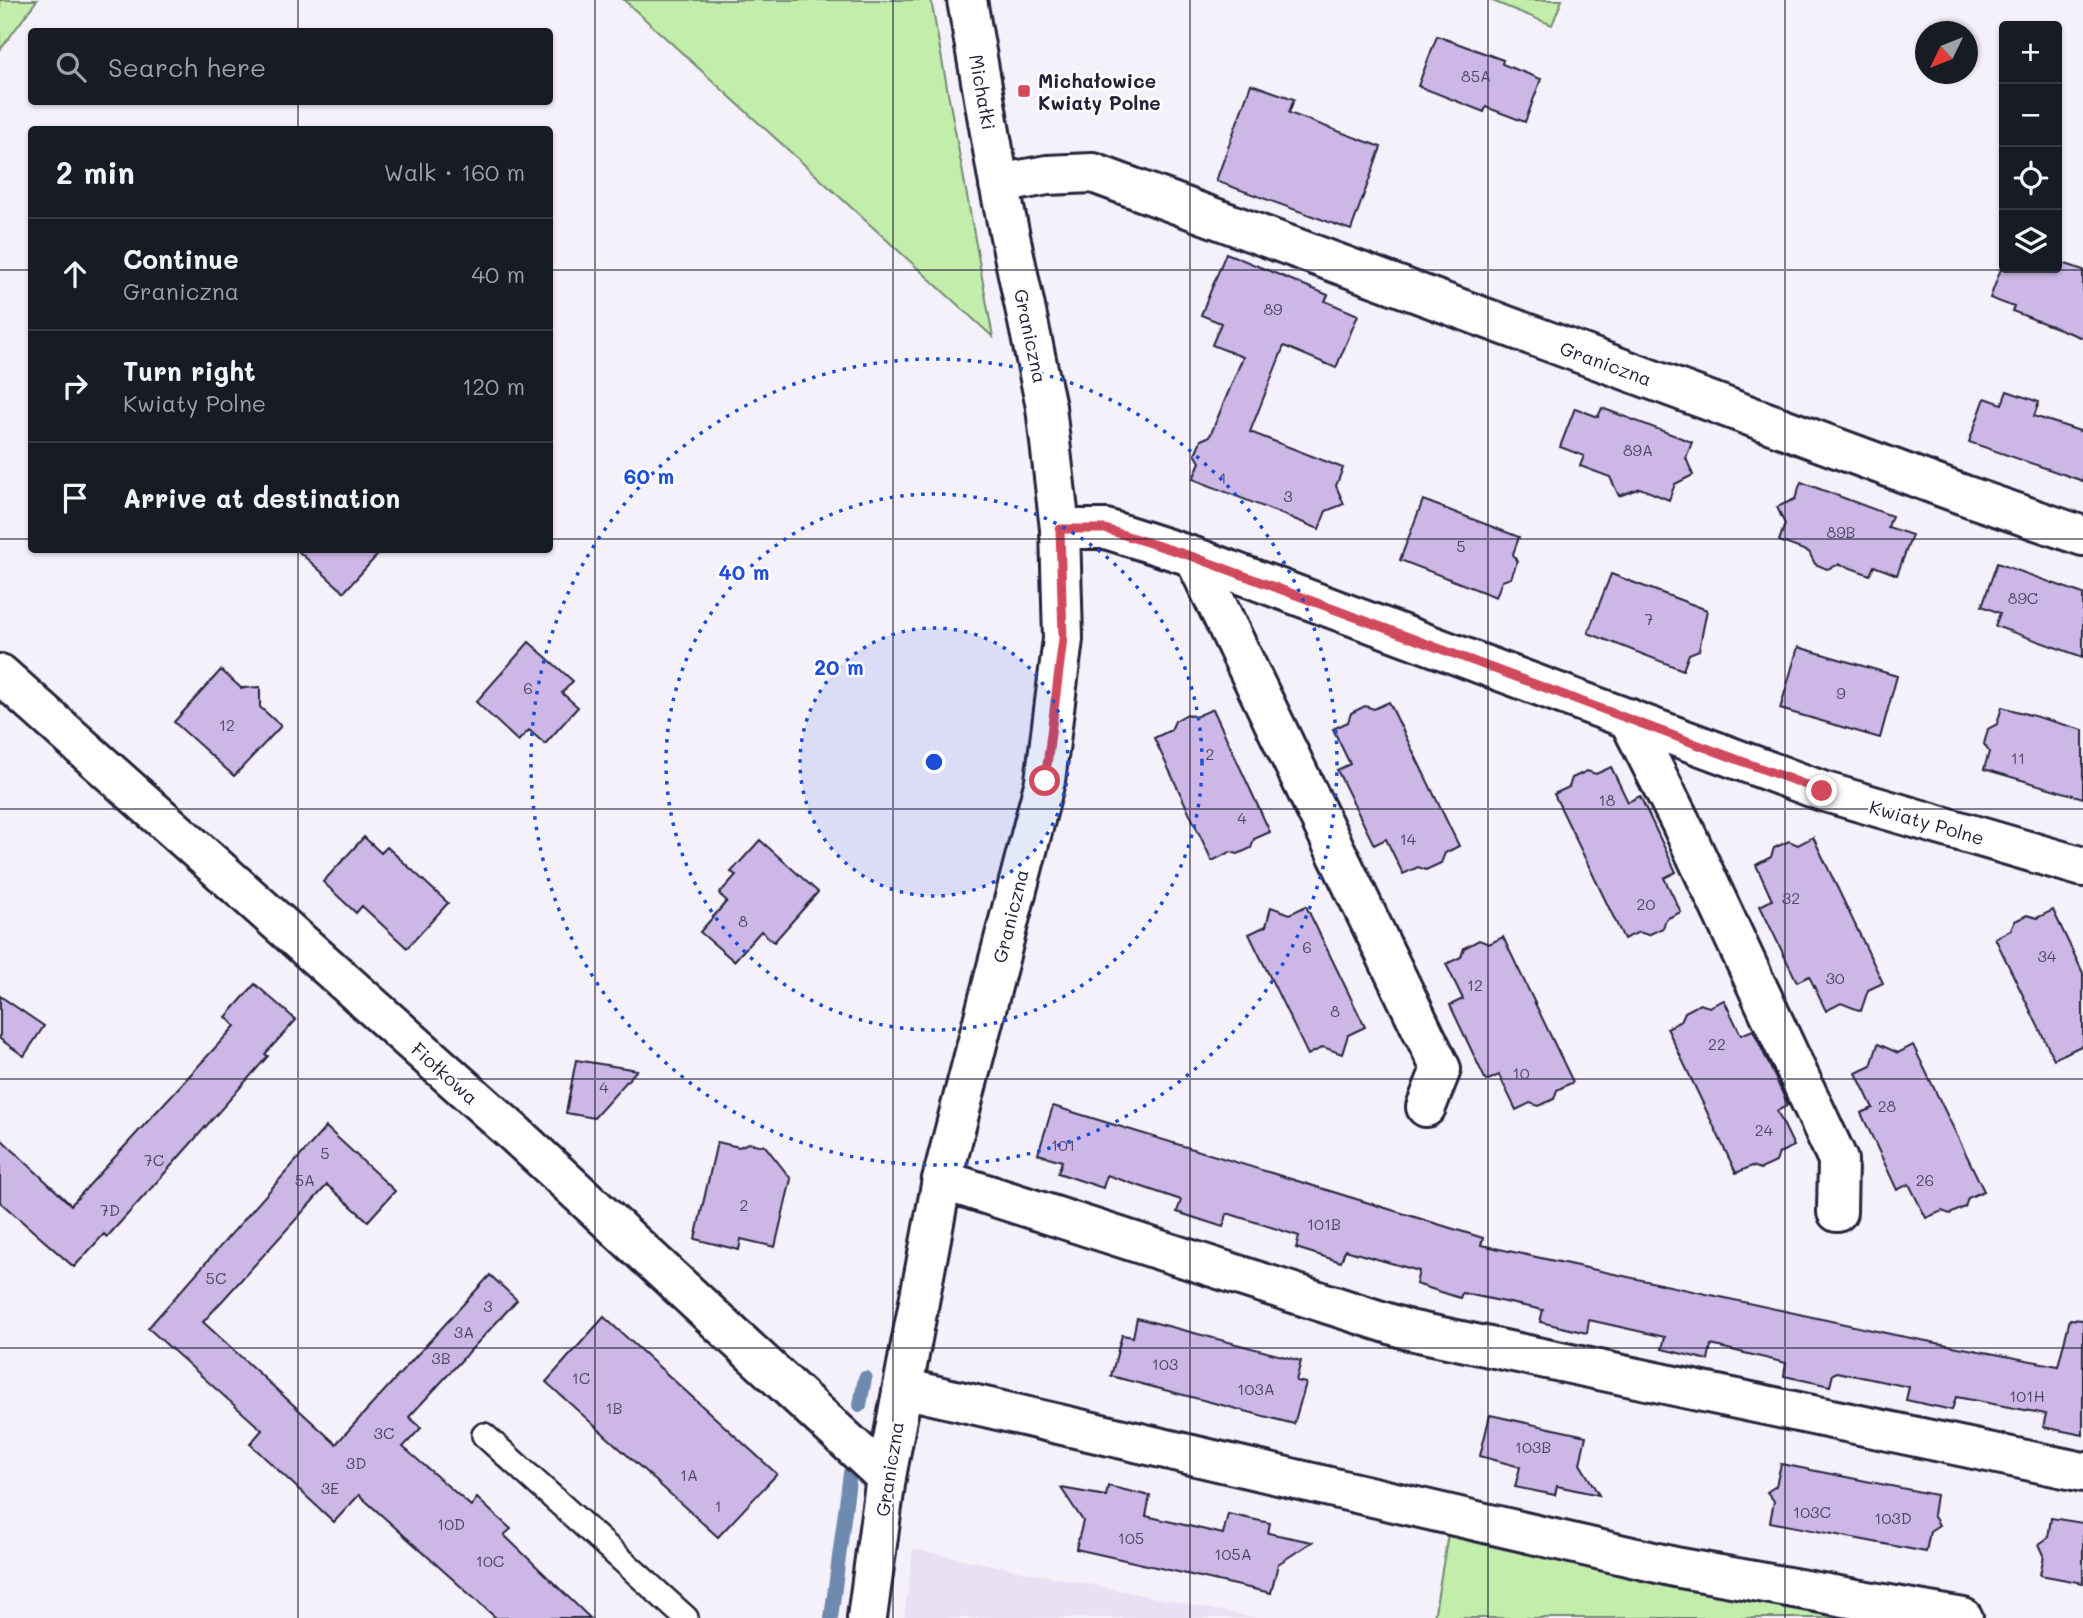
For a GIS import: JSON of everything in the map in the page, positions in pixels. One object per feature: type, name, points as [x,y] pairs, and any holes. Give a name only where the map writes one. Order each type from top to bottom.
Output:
[{"type":"street","name":"Michałki","points":[[967,0],[999,184]]},
{"type":"street","name":"Graniczna","points":[[867,1618],[886,1477],[942,1180],[1045,781],[1063,639],[1060,529],[1045,407],[999,184],[1047,175],[1093,173],[1964,495],[2083,536]]},
{"type":"street","name":"Kwiaty Polne","points":[[1060,529],[1105,529],[1194,557],[1822,791],[2083,867]]},
{"type":"street","points":[[1194,557],[1441,1069],[1426,1107]]},
{"type":"street","name":"Fiołkowa","points":[[0,674],[513,1133],[886,1477]]},
{"type":"street","points":[[1628,719],[1686,834],[1839,1160],[1837,1212]]},
{"type":"street","points":[[942,1180],[1409,1330],[2083,1472]]},
{"type":"street","points":[[903,1388],[1675,1567],[1963,1618]]},
{"type":"lane","points":[[484,1435],[685,1618]]},
{"type":"shaded area","points":[[913,1549],[1256,1618],[904,1618]]},
{"type":"green space","points":[[0,0],[37,0],[0,50]]},
{"type":"green space","points":[[624,0],[931,0],[993,337]]},
{"type":"green space","points":[[1490,0],[1562,0],[1552,25]]},
{"type":"green space","points":[[1448,1534],[1670,1581],[1888,1618],[1434,1618]]},
{"type":"building","points":[[1437,36],[1503,60],[1502,64],[1541,79],[1525,122],[1486,107],[1484,112],[1418,86]]},
{"type":"building","points":[[1251,84],[1294,99],[1289,113],[1381,147],[1351,230],[1216,181]]},
{"type":"building","points":[[1226,253],[1328,295],[1325,301],[1358,315],[1336,368],[1284,346],[1250,432],[1343,468],[1336,486],[1344,504],[1326,511],[1319,529],[1193,479],[1200,462],[1195,454],[1201,440],[1210,436],[1243,357],[1212,345],[1221,323],[1201,315]]},
{"type":"building","points":[[2062,263],[2083,270],[2083,338],[2012,311],[2014,307],[1990,298],[1999,273],[2062,273]]},
{"type":"building","points":[[2007,391],[2039,402],[2034,416],[2083,432],[2083,481],[1969,442],[1985,398],[2002,404]]},
{"type":"building","points":[[1575,408],[1598,417],[1602,408],[1692,442],[1686,458],[1693,475],[1675,484],[1669,500],[1640,488],[1619,496],[1610,477],[1580,466],[1584,456],[1560,447]]},
{"type":"building","points":[[1801,482],[1892,516],[1888,527],[1912,535],[1897,575],[1874,566],[1870,575],[1840,564],[1827,569],[1815,564],[1809,552],[1779,541],[1785,524],[1777,507],[1795,499]]},
{"type":"building","points":[[1423,500],[1519,537],[1513,554],[1517,562],[1511,578],[1502,581],[1496,597],[1400,560]]},
{"type":"building","points":[[300,553],[379,553],[344,592]]},
{"type":"building","points":[[1997,563],[2083,594],[2083,657],[1995,626],[2000,613],[1982,606]]},
{"type":"building","points":[[1611,574],[1707,610],[1699,650],[1689,654],[1683,670],[1588,633]]},
{"type":"building","points":[[529,642],[573,681],[562,693],[578,707],[545,744],[529,730],[518,741],[476,702]]},
{"type":"building","points":[[1798,647],[1897,676],[1880,738],[1780,709]]},
{"type":"building","points":[[221,670],[241,688],[260,687],[260,707],[281,726],[234,776],[174,722]]},
{"type":"building","points":[[1389,702],[1459,846],[1445,853],[1441,863],[1426,870],[1418,867],[1403,874],[1386,839],[1374,845],[1337,770],[1350,764],[1333,729],[1348,722],[1351,713],[1365,706],[1374,709]]},
{"type":"building","points":[[2002,707],[2083,730],[2083,798],[1984,769],[1989,752],[1984,744],[1988,729],[1997,724]]},
{"type":"building","points":[[1213,709],[1270,832],[1254,839],[1251,848],[1238,854],[1230,852],[1212,861],[1154,738],[1171,730],[1175,721],[1187,714],[1195,717]]},
{"type":"building","points":[[1611,767],[1628,802],[1640,796],[1676,872],[1664,878],[1681,912],[1666,919],[1663,928],[1648,935],[1639,932],[1624,939],[1554,794],[1569,787],[1572,778],[1587,771],[1596,774]]},
{"type":"building","points":[[364,837],[381,853],[387,847],[448,903],[407,948],[362,906],[356,913],[323,882]]},
{"type":"building","points":[[1813,837],[1883,983],[1868,990],[1861,1011],[1841,1003],[1826,1011],[1809,976],[1797,982],[1760,906],[1772,900],[1756,865],[1771,857],[1774,848],[1789,841],[1798,845]]},
{"type":"building","points":[[760,840],[818,892],[774,942],[761,931],[734,961],[700,932],[727,901],[719,894],[736,875],[731,872]]},
{"type":"building","points":[[1306,906],[1365,1027],[1348,1035],[1342,1054],[1323,1047],[1308,1055],[1249,934],[1266,926],[1271,907],[1290,914]]},
{"type":"building","points":[[2053,910],[2083,973],[2083,1045],[2054,1059],[1995,938],[2011,930],[2015,921],[2027,915],[2037,918]]},
{"type":"building","points":[[1503,937],[1573,1082],[1557,1090],[1554,1099],[1539,1106],[1530,1103],[1516,1110],[1499,1075],[1486,1081],[1450,1005],[1463,999],[1446,964],[1461,957],[1464,948],[1479,940],[1489,944]]},
{"type":"building","points":[[255,984],[296,1020],[265,1054],[268,1056],[164,1174],[107,1237],[104,1234],[74,1267],[0,1202],[0,1138],[71,1205],[235,1026],[226,1017]]},
{"type":"building","points":[[0,996],[44,1026],[24,1056],[0,1039]]},
{"type":"building","points":[[1724,1000],[1741,1035],[1753,1030],[1788,1105],[1777,1111],[1794,1146],[1779,1153],[1776,1162],[1761,1169],[1752,1166],[1736,1173],[1667,1028],[1681,1021],[1685,1012],[1700,1004],[1709,1007]]},
{"type":"building","points":[[1878,1044],[1898,1053],[1913,1045],[1984,1191],[1968,1198],[1965,1207],[1950,1214],[1942,1211],[1926,1218],[1909,1184],[1897,1190],[1861,1113],[1873,1108],[1856,1073],[1871,1066]]},
{"type":"building","points":[[576,1060],[637,1070],[594,1118],[566,1113]]},
{"type":"building","points":[[1053,1106],[1483,1238],[1481,1245],[1895,1335],[2058,1366],[2070,1319],[2083,1320],[2083,1435],[2043,1427],[2046,1414],[1956,1397],[1952,1410],[1906,1400],[1909,1387],[1837,1372],[1833,1374],[1830,1386],[1784,1376],[1786,1363],[1711,1345],[1708,1360],[1662,1349],[1665,1337],[1589,1320],[1587,1333],[1540,1322],[1543,1310],[1462,1293],[1460,1298],[1416,1284],[1419,1271],[1345,1250],[1341,1262],[1296,1248],[1299,1236],[1230,1214],[1227,1214],[1223,1227],[1177,1212],[1181,1200],[1107,1175],[1103,1188],[1058,1173],[1062,1161],[1038,1154]]},
{"type":"building","points":[[326,1127],[395,1191],[368,1221],[327,1185],[203,1322],[336,1444],[490,1275],[517,1300],[409,1417],[421,1428],[403,1447],[471,1506],[477,1498],[511,1529],[504,1535],[590,1618],[496,1618],[359,1495],[334,1522],[250,1444],[262,1430],[148,1328]]},
{"type":"building","points":[[717,1142],[739,1147],[748,1143],[765,1146],[791,1179],[775,1247],[741,1239],[739,1250],[695,1239]]},
{"type":"building","points":[[604,1317],[777,1474],[718,1537],[546,1382]]},
{"type":"building","points":[[1137,1318],[1301,1361],[1296,1381],[1306,1383],[1294,1424],[1111,1376],[1122,1335],[1133,1337]]},
{"type":"building","points":[[1490,1415],[1586,1436],[1580,1464],[1599,1495],[1557,1486],[1555,1495],[1515,1487],[1520,1467],[1480,1456]]},
{"type":"building","points":[[1781,1464],[1936,1495],[1933,1515],[1939,1525],[1930,1531],[1926,1552],[1770,1522],[1774,1501],[1767,1492],[1776,1486]]},
{"type":"building","points":[[1108,1486],[1150,1496],[1146,1516],[1223,1534],[1228,1514],[1270,1523],[1268,1533],[1312,1542],[1278,1564],[1271,1593],[1076,1549],[1083,1521],[1061,1488],[1106,1496]]},
{"type":"building","points":[[2051,1518],[2083,1523],[2083,1583],[2040,1575],[2044,1555],[2039,1544],[2048,1538]]},
{"type":"waterway","points":[[860,1405],[865,1378]]},
{"type":"waterway","points":[[831,1618],[850,1473]]},
{"type":"place","name":"Michałowice Kwiaty Polne","points":[[1024,91]]},
{"type":"route","points":[[1045,781],[1063,639],[1060,529],[1105,529],[1194,557],[1822,791]]}]
